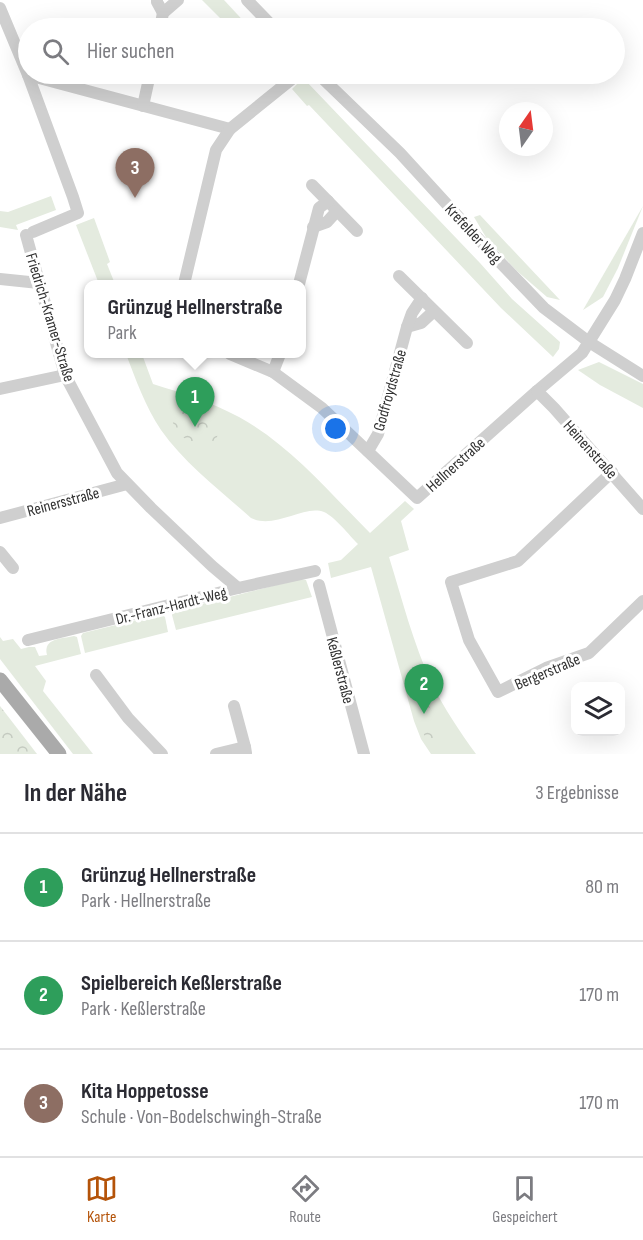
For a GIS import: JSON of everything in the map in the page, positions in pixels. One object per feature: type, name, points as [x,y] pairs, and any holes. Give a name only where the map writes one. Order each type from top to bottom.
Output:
[{"type":"main road","points":[[0,680],[59,754]]},
{"type":"street","points":[[157,0],[163,13]]},
{"type":"street","points":[[162,18],[163,13],[178,0]]},
{"type":"street","points":[[247,0],[264,18]]},
{"type":"street","points":[[0,8],[18,51]]},
{"type":"street","name":"Friedrich-Kramer-Straße","points":[[31,84],[78,213],[30,233],[39,283],[65,375],[117,473],[212,566],[238,588]]},
{"type":"street","points":[[61,84],[230,129]]},
{"type":"street","points":[[143,106],[148,84]]},
{"type":"street","points":[[184,280],[216,150],[230,129],[286,84]]},
{"type":"street","name":"Krefelder Weg","points":[[328,84],[400,153],[544,308],[589,342],[643,376]]},
{"type":"street","points":[[312,185],[357,231]]},
{"type":"street","points":[[300,280],[319,208],[328,201]]},
{"type":"street","points":[[313,227],[327,222],[337,211]]},
{"type":"street","name":"Hellnerstraße","points":[[240,358],[273,372],[322,408],[417,498],[582,353],[620,292],[643,233]]},
{"type":"street","points":[[399,276],[467,344]]},
{"type":"street","points":[[0,279],[39,283]]},
{"type":"street","name":"Godfroydstraße","points":[[368,450],[378,434],[407,327],[422,298]]},
{"type":"street","name":"Godfroydstraße","points":[[407,327],[421,324],[434,311]]},
{"type":"street","points":[[273,372],[278,358]]},
{"type":"street","points":[[0,389],[65,375]]},
{"type":"street","name":"Heinenstraße","points":[[537,391],[643,509]]},
{"type":"street","name":"Bergerstraße","points":[[612,472],[518,561],[451,582],[469,640],[498,692],[546,668],[589,653],[643,601]]},
{"type":"street","name":"Reinersstraße","points":[[0,518],[127,484]]},
{"type":"street","points":[[0,552],[13,568]]},
{"type":"street","name":"Dr.-Franz-Hardt-Weg","points":[[28,640],[315,571]]},
{"type":"street","name":"Keßlerstraße","points":[[319,585],[364,754]]},
{"type":"street","points":[[96,675],[128,718],[162,754]]},
{"type":"street","points":[[216,754],[246,751],[234,705]]},
{"type":"green space","points":[[202,0],[224,0],[241,18],[220,18]]},
{"type":"green space","points":[[297,84],[309,84],[512,299],[560,342],[559,349],[553,357],[501,308],[292,89]]},
{"type":"green space","points":[[51,196],[56,210],[16,225],[18,230],[0,227],[0,211],[8,212]]},
{"type":"green space","points":[[643,206],[618,268],[603,297],[583,310]]},
{"type":"green space","points":[[480,215],[560,300],[547,297],[517,271],[487,239],[474,217]]},
{"type":"green space","points":[[94,218],[110,262],[107,264],[113,280],[97,280],[76,225]]},
{"type":"green space","points":[[128,358],[143,358],[153,384],[196,398],[258,428],[308,470],[370,533],[405,501],[414,509],[401,521],[409,550],[389,557],[413,637],[432,684],[452,720],[476,754],[431,754],[421,739],[371,567],[331,578],[328,563],[341,560],[358,544],[328,514],[316,510],[270,521],[251,518],[203,476],[170,442],[150,412]]},
{"type":"green space","points":[[599,362],[643,384],[643,408],[600,385],[578,370]]},
{"type":"green space","points":[[184,411],[198,413],[210,421],[217,430],[217,437],[212,442],[204,444],[184,438],[176,430],[172,418]]},
{"type":"green space","points":[[300,579],[306,580],[312,597],[176,630],[172,615],[174,611]]},
{"type":"green space","points":[[161,614],[165,617],[168,632],[85,653],[81,636],[83,633]]},
{"type":"green space","points":[[0,637],[3,641],[13,639],[21,649],[35,647],[39,656],[47,655],[46,649],[50,642],[77,637],[81,654],[35,666],[46,681],[43,691],[93,754],[73,754],[0,659]]},
{"type":"green space","points":[[424,694],[441,734],[432,748],[420,728],[413,699]]},
{"type":"green space","points":[[0,706],[37,754],[0,754]]},
{"type":"place","name":"Kita Hoppetosse","points":[[135,198]]},
{"type":"place","name":"Grünzug Hellnerstraße","points":[[195,427]]},
{"type":"place","name":"Spielbereich Keßlerstraße","points":[[424,714]]}]
